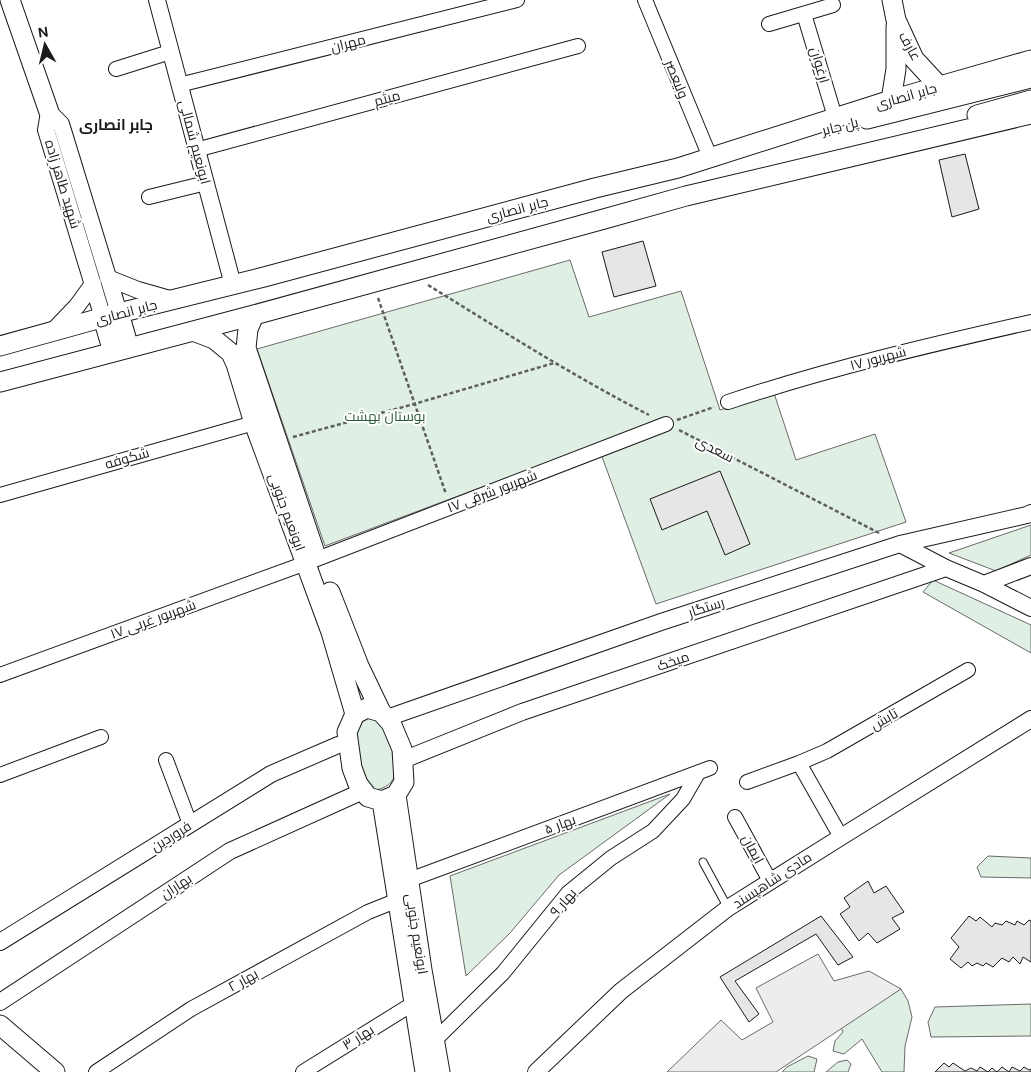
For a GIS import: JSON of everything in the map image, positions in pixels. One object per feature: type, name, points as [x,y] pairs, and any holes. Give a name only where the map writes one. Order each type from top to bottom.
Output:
[{"type":"main road","points":[[10,0],[49,112]]},
{"type":"main road","name":"عارف","points":[[892,0],[896,20],[914,59],[939,86]]},
{"type":"main road","points":[[891,100],[896,69],[896,20]]},
{"type":"main road","name":"جابر انصاری","points":[[0,346],[111,315],[678,168],[835,117],[1031,60]]},
{"type":"main road","name":"پل جابر","points":[[678,168],[1031,78]]},
{"type":"main road","name":"پل جابر","points":[[686,196],[1031,100]]},
{"type":"main road","points":[[0,382],[254,315],[686,196],[1031,114]]},
{"type":"main road","points":[[111,315],[121,350]]},
{"type":"main road","name":"ابونعیم جنوبی","points":[[254,315],[248,329],[246,348],[311,561],[355,714]]},
{"type":"main road","name":"ابونعیم جنوبی","points":[[193,331],[214,339],[231,353],[254,423],[311,561],[359,666],[384,715]]},
{"type":"main road","points":[[367,708],[384,715],[391,723],[402,750],[404,782],[389,798],[368,797],[358,784],[352,768],[348,732],[355,714],[367,708]]},
{"type":"main road","name":"ابونعیم جنوبی","points":[[389,798],[409,880],[434,1041],[426,1070]]},
{"type":"main road","name":"ابونعیم جنوبی","points":[[389,798],[398,900],[426,1070]]},
{"type":"main road","points":[[0,1025],[55,1072]]},
{"type":"street","name":"ابونعیم شمالی","points":[[157,0],[232,285]]},
{"type":"street","name":"مهران","points":[[179,86],[517,0]]},
{"type":"street","name":"ولیعصر","points":[[645,0],[710,157]]},
{"type":"street","points":[[769,24],[833,5]]},
{"type":"street","name":"ارغوان","points":[[804,14],[835,117]]},
{"type":"street","name":"میثم","points":[[196,150],[578,46]]},
{"type":"street","points":[[116,69],[170,52]]},
{"type":"street","name":"شهید طاهر زاده","points":[[49,112],[61,124],[111,315]]},
{"type":"street","points":[[149,197],[206,184]]},
{"type":"street","points":[[52,332],[101,281],[173,300]]},
{"type":"street","name":"۱۷ شهریور","points":[[728,402],[784,383],[921,347],[1031,322]]},
{"type":"street","name":"شکوفه","points":[[0,495],[254,423]]},
{"type":"street","name":"۱۷ شهریور شرقی","points":[[311,561],[666,424]]},
{"type":"street","name":"رستگار","points":[[384,715],[900,544],[1031,513]]},
{"type":"street","points":[[900,544],[1031,608]]},
{"type":"street","name":"۱۷ شهریور غربی","points":[[0,674],[311,561]]},
{"type":"street","points":[[984,584],[1031,566]]},
{"type":"street","name":"میخک","points":[[403,760],[522,712],[946,568]]},
{"type":"street","name":"تابش","points":[[747,782],[827,752],[968,670]]},
{"type":"street","name":"مادی شاهپسند","points":[[536,1072],[621,991],[728,908],[1031,719]]},
{"type":"street","points":[[0,774],[102,737]]},
{"type":"street","name":"فروردین","points":[[0,942],[271,774],[338,745],[349,744]]},
{"type":"street","points":[[166,760],[190,824]]},
{"type":"street","points":[[799,764],[840,837]]},
{"type":"street","name":"بهار ۵","points":[[409,880],[704,770]]},
{"type":"street","name":"بهار ۹","points":[[434,1041],[504,973],[568,893],[611,858],[652,831],[683,799],[704,770]]},
{"type":"street","name":"بهاران","points":[[0,1002],[230,851],[363,791]]},
{"type":"street","name":"ایمان","points":[[736,817],[770,881]]},
{"type":"street","name":"بهار ۲","points":[[96,1072],[191,1009],[368,912],[398,900]]},
{"type":"street","name":"بهار ۳","points":[[308,1071],[414,1002]]},
{"type":"lane","points":[[703,862],[728,908]]},
{"type":"path","name":"سعدی","points":[[408,273],[605,393],[900,544]]},
{"type":"path","points":[[382,313],[448,499]]},
{"type":"path","points":[[287,438],[414,404],[554,363]]},
{"type":"path","points":[[666,424],[728,402]]},
{"type":"green space","name":"بوستان بهشت","points":[[570,260],[589,317],[681,291],[720,410],[774,393],[796,460],[875,434],[906,522],[656,604],[601,454],[663,419],[325,546],[257,349]]},
{"type":"green space","points":[[1031,525],[1031,555],[996,571],[949,553]]},
{"type":"green space","points":[[933,580],[1031,625],[1031,653],[923,592]]},
{"type":"green space","points":[[371,717],[379,719],[383,723],[392,746],[395,763],[393,779],[389,785],[372,791],[364,785],[355,727],[361,720]]},
{"type":"green space","points":[[670,794],[559,875],[510,933],[466,976],[450,876]]},
{"type":"green space","points":[[988,856],[1031,858],[1031,878],[981,877],[977,867]]},
{"type":"green space","points":[[901,989],[908,1001],[912,1017],[905,1046],[904,1072],[882,1072],[862,1039],[844,1054],[833,1051],[835,1041],[843,1032],[839,1023]]},
{"type":"green space","points":[[1031,1004],[1031,1036],[931,1037],[928,1022],[935,1007]]},
{"type":"green space","points":[[808,1056],[817,1059],[814,1072],[782,1072],[787,1067]]},
{"type":"green space","points":[[847,1060],[851,1064],[848,1072],[826,1072],[838,1062]]},
{"type":"shaded area","points":[[818,954],[834,981],[869,971],[901,989],[776,1072],[667,1072],[721,1020],[742,1040],[773,1022],[756,988]]},
{"type":"building","points":[[965,154],[979,209],[952,217],[939,160]]},
{"type":"building","points":[[643,241],[656,286],[614,297],[602,252]]},
{"type":"building","points":[[720,471],[750,544],[725,555],[707,511],[662,530],[650,499]]},
{"type":"building","points":[[868,881],[874,893],[886,886],[904,912],[892,918],[900,929],[877,943],[868,933],[859,941],[840,914],[850,907],[844,898]]},
{"type":"building","points":[[821,916],[853,957],[838,965],[816,934],[735,981],[759,1014],[749,1022],[720,977]]},
{"type":"building","points":[[969,916],[976,921],[980,917],[992,927],[995,923],[1002,925],[1006,921],[1015,925],[1017,921],[1024,925],[1029,920],[1031,921],[1031,962],[1023,957],[1020,964],[1013,957],[1009,962],[1002,958],[993,967],[986,963],[983,966],[977,963],[972,966],[968,962],[961,968],[950,959],[959,947],[951,938]]},
{"type":"building","points":[[944,1063],[949,1067],[953,1063],[965,1071],[971,1068],[977,1071],[980,1067],[988,1072],[935,1072]]},
{"type":"building","points":[[1002,1067],[1009,1072],[997,1072]]},
{"type":"building","points":[[1012,1067],[1020,1071],[1024,1067],[1029,1070],[1031,1069],[1031,1072],[1009,1072]]},
{"type":"building","points":[[992,1068],[997,1072],[988,1072]]},
{"type":"district","name":"جابر انصاری","points":[[116,125]]}]
